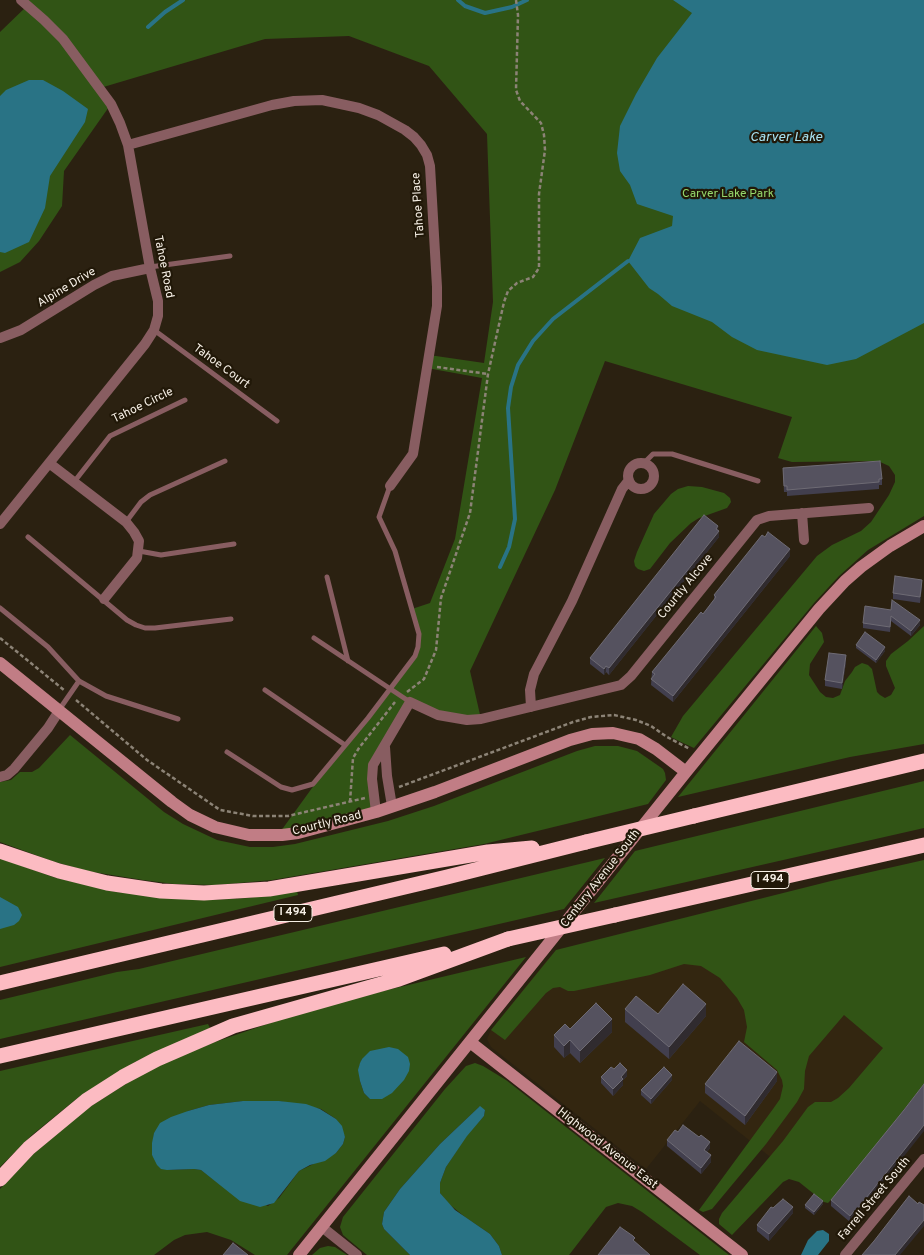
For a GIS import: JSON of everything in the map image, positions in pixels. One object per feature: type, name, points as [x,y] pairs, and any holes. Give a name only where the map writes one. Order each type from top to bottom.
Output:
[{"type":"highway","name":"I 494","points":[[0,984],[924,761]]},
{"type":"highway","points":[[0,850],[59,871],[107,883],[162,891],[210,893],[269,889],[488,852],[586,842]]},
{"type":"highway","name":"I 494","points":[[0,1056],[924,844]]},
{"type":"highway","points":[[0,1179],[29,1148],[87,1100],[123,1077],[157,1059],[233,1026],[399,979],[508,939]]},
{"type":"street","name":"Tahoe Road","points":[[0,524],[145,344],[154,330],[158,316],[158,301],[150,268],[128,145],[120,123],[111,104],[77,57],[50,26],[21,0]]},
{"type":"street","name":"Tahoe Place","points":[[128,145],[262,108],[294,101],[322,100],[359,108],[378,115],[414,137],[427,155],[430,166],[437,306],[413,454],[390,486]]},
{"type":"street","name":"Alpine Drive","points":[[0,338],[21,330],[112,276],[150,268]]},
{"type":"street","points":[[49,463],[126,522],[139,541],[138,551],[132,565],[104,599]]},
{"type":"street","points":[[644,463],[650,466],[654,473],[654,478],[650,484],[644,488],[633,486],[629,480],[630,468],[636,464],[644,463]]},
{"type":"street","points":[[532,707],[530,690],[534,674],[572,601],[622,489],[629,480]]},
{"type":"street","name":"Courtly Alcove","points":[[410,702],[438,715],[467,720],[481,719],[612,688],[624,682],[756,521],[767,516],[869,508]]},
{"type":"street","points":[[802,513],[804,540]]},
{"type":"street","name":"Century Avenue South","points":[[299,1255],[814,615],[840,586],[868,561],[924,526]]},
{"type":"street","name":"Courtly Road","points":[[0,663],[190,815],[215,827],[248,835],[298,833],[376,812],[435,792],[574,739],[600,733],[618,734],[639,740],[656,749],[686,772]]},
{"type":"street","points":[[376,812],[372,778],[373,765],[410,702]]},
{"type":"street","points":[[0,777],[7,775],[14,769],[48,728],[59,711]]},
{"type":"street","points":[[385,746],[392,806]]},
{"type":"street","name":"Highwood Avenue East","points":[[470,1042],[742,1255]]},
{"type":"street","name":"Farrell Street South","points":[[845,1255],[924,1159]]},
{"type":"street","points":[[322,1228],[357,1255]]},
{"type":"lane","points":[[150,268],[230,256]]},
{"type":"lane","name":"Tahoe Court","points":[[154,330],[277,421]]},
{"type":"lane","name":"Tahoe Circle","points":[[74,482],[110,436],[185,400]]},
{"type":"lane","points":[[644,463],[653,454],[672,454],[758,481]]},
{"type":"lane","points":[[126,522],[141,502],[150,496],[225,461]]},
{"type":"lane","points":[[227,752],[273,783],[292,790],[313,784],[415,656],[419,634],[395,551],[379,517],[390,486]]},
{"type":"lane","points":[[28,537],[127,620],[145,628],[231,619]]},
{"type":"lane","points":[[138,551],[161,555],[234,544]]},
{"type":"lane","points":[[327,578],[348,660]]},
{"type":"lane","points":[[0,608],[52,651],[79,682],[106,696],[178,719]]},
{"type":"lane","points":[[314,638],[410,702]]},
{"type":"lane","points":[[59,711],[79,682]]},
{"type":"lane","points":[[265,690],[345,745]]},
{"type":"path","points":[[350,802],[353,758],[358,748],[400,696],[424,679],[436,650],[442,598],[470,513],[488,374],[504,302],[508,292],[517,283],[534,276],[539,268],[539,194],[545,150],[541,123],[520,101],[516,90],[518,15],[516,0]]},
{"type":"path","points":[[428,365],[488,374]]},
{"type":"shaded area","points":[[848,887],[924,1082],[827,1202],[700,1101],[646,1169],[491,1047],[487,1039],[491,1030],[548,959]]},
{"type":"green space","name":"Carver Lake Park","points":[[21,0],[924,0],[924,516],[868,550],[839,576],[814,603],[694,748],[681,742],[671,737],[683,716],[817,556],[832,545],[861,531],[871,522],[889,495],[895,482],[895,475],[889,466],[878,461],[792,462],[778,458],[792,417],[605,361],[555,490],[470,671],[481,719],[467,720],[410,703],[373,765],[376,812],[278,835],[320,777],[415,656],[419,635],[412,609],[430,603],[455,539],[482,378],[427,368],[429,355],[484,363],[493,302],[487,134],[429,66],[349,36],[265,39],[100,88],[111,104],[64,171],[62,206],[39,241],[20,262],[0,272],[0,32],[28,5]]},
{"type":"green space","points":[[688,486],[702,487],[724,493],[730,498],[731,502],[727,508],[699,518],[691,523],[670,543],[650,569],[644,571],[638,569],[634,561],[654,514],[671,494],[678,489]]},
{"type":"green space","points":[[816,626],[822,633],[824,642],[810,664],[809,675],[820,692],[826,697],[833,698],[840,695],[845,681],[855,667],[862,663],[872,669],[877,692],[885,698],[891,695],[895,688],[886,666],[886,661],[891,654],[924,626],[924,744],[850,757],[678,797]]},
{"type":"green space","points":[[70,735],[164,812],[183,824],[217,840],[250,847],[273,847],[295,844],[388,821],[434,806],[577,751],[595,746],[618,746],[637,751],[663,769],[666,780],[648,804],[484,844],[272,880],[216,885],[174,884],[87,871],[52,861],[0,842],[0,782],[11,780],[20,772],[32,772],[39,768]]},
{"type":"green space","points":[[924,781],[924,828],[594,903],[635,851]]},
{"type":"green space","points":[[0,858],[53,877],[116,892],[212,900],[248,898],[297,891],[298,895],[0,967]]},
{"type":"green space","points":[[605,858],[564,909],[0,1039],[0,1000],[117,972],[139,969]]},
{"type":"green space","points":[[924,860],[924,1084],[844,1186],[828,1203],[824,1202],[799,1182],[789,1179],[783,1182],[732,1235],[719,1224],[722,1213],[783,1141],[808,1107],[815,1102],[831,1102],[838,1098],[883,1048],[844,1015],[809,1056],[805,1071],[804,1089],[797,1102],[766,1144],[712,1209],[703,1212],[699,1210],[780,1099],[783,1086],[777,1070],[744,1042],[747,1027],[744,1010],[737,998],[720,978],[701,966],[684,964],[650,975],[574,991],[568,991],[560,987],[553,988],[546,993],[505,1040],[491,1030],[556,950],[831,881]]},
{"type":"green space","points":[[526,957],[287,1255],[255,1255],[231,1240],[207,1232],[185,1235],[174,1240],[154,1255],[0,1255],[0,1189],[31,1156],[85,1110],[163,1063],[215,1042],[285,1018],[358,997]],"holes":[[[362,1059],[370,1099],[364,1093],[360,1081],[359,1067]],[[243,1101],[279,1101],[321,1109],[336,1119],[345,1137],[343,1144],[336,1153],[299,1171],[279,1198],[268,1206],[218,1183],[201,1170],[168,1170],[152,1155],[154,1133],[188,1111],[209,1105]]]},
{"type":"green space","points":[[208,1024],[210,1028],[135,1062],[80,1096],[32,1135],[0,1167],[0,1071]]},
{"type":"green space","points":[[475,1063],[506,1080],[729,1255],[700,1255],[642,1212],[632,1206],[618,1203],[606,1207],[569,1255],[502,1255],[499,1246],[490,1234],[449,1204],[440,1193],[440,1183],[446,1167],[467,1135],[484,1116],[485,1110],[479,1107],[440,1144],[400,1189],[384,1212],[382,1224],[384,1229],[410,1255],[367,1255],[343,1235],[340,1227],[343,1217],[445,1089],[466,1066]]},
{"type":"green space","points":[[335,1247],[347,1255],[312,1255],[320,1248]]},
{"type":"water","name":"Carver Lake","points":[[673,0],[924,0],[924,323],[856,359],[827,365],[757,350],[732,337],[712,322],[672,306],[649,288],[628,261],[640,238],[672,226],[673,216],[637,204],[630,185],[620,171],[617,153],[620,126],[636,94],[657,58],[692,13]]},
{"type":"water","points":[[29,80],[43,80],[63,91],[88,109],[85,122],[50,176],[45,208],[29,242],[5,253],[0,252],[0,96],[6,90]]},
{"type":"water","points":[[0,897],[18,907],[22,915],[14,925],[0,929]]},
{"type":"water","points":[[389,1047],[398,1049],[408,1057],[409,1071],[404,1080],[392,1093],[382,1099],[370,1099],[364,1093],[360,1081],[358,1070],[360,1063],[370,1051]]},
{"type":"water","points":[[243,1101],[279,1101],[306,1104],[320,1109],[336,1119],[342,1126],[345,1137],[343,1144],[336,1153],[325,1161],[310,1165],[299,1171],[274,1203],[260,1207],[240,1201],[201,1170],[167,1170],[161,1169],[157,1165],[152,1155],[152,1143],[154,1133],[160,1123],[171,1117],[209,1105]]},
{"type":"water","points":[[480,1106],[485,1110],[484,1116],[467,1136],[446,1167],[440,1183],[440,1193],[455,1210],[490,1234],[499,1246],[502,1255],[410,1255],[384,1229],[382,1224],[384,1212],[400,1189],[440,1144]]},
{"type":"water","points":[[823,1230],[829,1234],[829,1241],[818,1255],[801,1255],[808,1240],[817,1231]]},
{"type":"building","points":[[880,461],[882,479],[879,479],[879,482],[787,490],[787,486],[784,486],[783,468]]},
{"type":"building","points":[[704,515],[718,526],[716,529],[719,531],[609,668],[606,666],[604,669],[590,658]]},
{"type":"building","points":[[768,532],[790,549],[673,696],[651,679],[655,674],[652,672],[701,612],[703,614],[716,597],[714,595],[762,535],[765,537]]},
{"type":"building","points":[[895,576],[922,580],[920,597],[893,593]]},
{"type":"building","points":[[892,600],[920,620],[911,631],[891,616],[890,627],[863,623],[865,606],[891,610]]},
{"type":"building","points":[[865,632],[885,647],[876,660],[856,645]]},
{"type":"building","points":[[829,653],[846,655],[842,683],[825,680]]},
{"type":"building","points":[[683,984],[706,1004],[669,1047],[625,1009],[636,996],[658,1014]]},
{"type":"building","points":[[596,1003],[612,1019],[580,1051],[570,1040],[564,1046],[554,1035],[565,1024],[570,1029]]},
{"type":"building","points":[[739,1041],[777,1072],[745,1116],[705,1084]]},
{"type":"building","points":[[620,1063],[627,1070],[621,1077],[623,1079],[613,1089],[601,1077],[611,1067],[614,1069]]},
{"type":"building","points":[[664,1067],[672,1075],[651,1099],[641,1090]]},
{"type":"building","points":[[924,1084],[924,1125],[850,1216],[831,1200]]},
{"type":"building","points":[[683,1125],[699,1137],[701,1135],[710,1142],[704,1150],[711,1155],[701,1168],[667,1140],[675,1130],[678,1132]]},
{"type":"building","points":[[814,1194],[823,1201],[814,1212],[805,1205]]},
{"type":"building","points":[[909,1196],[918,1204],[919,1202],[924,1205],[924,1220],[895,1255],[862,1255],[874,1241]]},
{"type":"building","points":[[783,1199],[793,1207],[769,1234],[757,1225],[771,1207],[773,1208]]},
{"type":"building","points":[[620,1227],[633,1236],[635,1238],[633,1240],[650,1255],[598,1255]]},
{"type":"building","points":[[233,1243],[248,1255],[223,1255]]},
{"type":"waterway","points":[[148,27],[183,0]]},
{"type":"waterway","points":[[458,0],[465,6],[485,13],[512,7],[527,0]]},
{"type":"waterway","points":[[500,567],[509,547],[515,519],[508,408],[511,387],[518,365],[533,341],[553,319],[628,261]]}]
